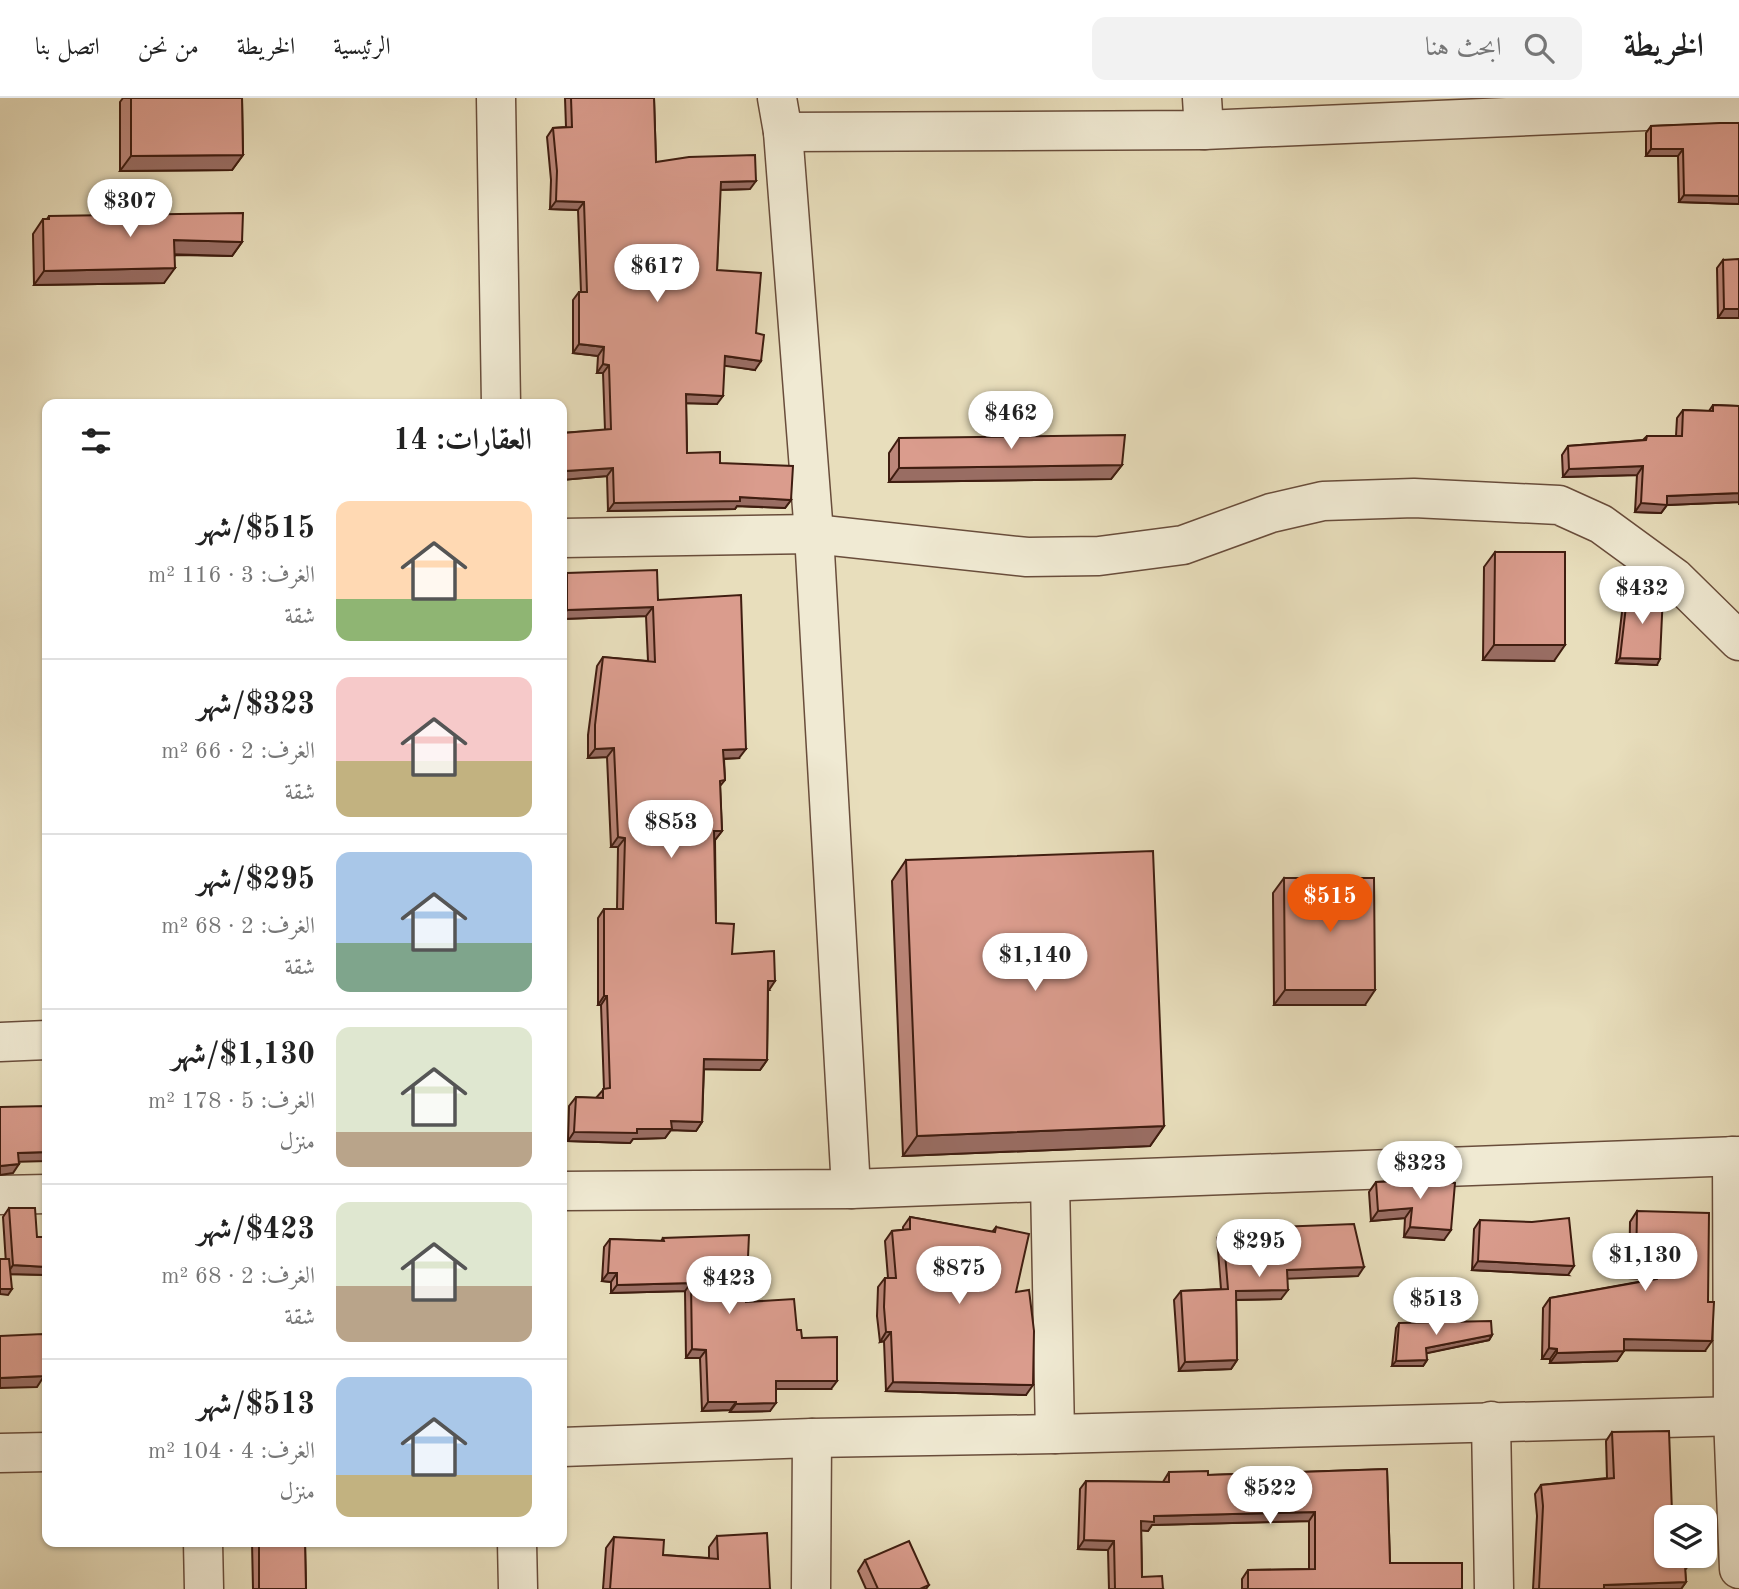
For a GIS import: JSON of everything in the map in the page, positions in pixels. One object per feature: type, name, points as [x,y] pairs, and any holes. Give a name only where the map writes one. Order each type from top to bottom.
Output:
[{"type":"street","points":[[496,98],[500,399]]},
{"type":"street","points":[[852,1189],[814,534],[780,115],[1203,114],[1739,107]]},
{"type":"street","points":[[567,538],[814,534],[1027,557],[1099,556],[1182,545],[1271,513],[1324,501],[1414,498],[1559,505],[1601,524],[1675,578],[1739,641]]},
{"type":"street","points":[[0,1042],[42,1040]]},
{"type":"street","points":[[567,1191],[852,1189],[1736,1156],[1739,1570]]},
{"type":"street","points":[[1050,1182],[1055,1434]]},
{"type":"street","points":[[0,1195],[42,1194]]},
{"type":"street","points":[[567,1447],[812,1438],[1736,1416]]},
{"type":"street","points":[[1491,1421],[1494,1589]]},
{"type":"street","points":[[811,1589],[812,1438]]},
{"type":"street","points":[[0,1453],[42,1452]]},
{"type":"street","points":[[203,1547],[204,1589]]},
{"type":"street","points":[[517,1547],[518,1589]]},
{"type":"building","points":[[131,98],[242,98],[243,155],[131,156]]},
{"type":"building","points":[[571,98],[654,98],[656,162],[689,157],[755,155],[756,181],[721,182],[717,270],[761,273],[756,333],[764,335],[761,361],[725,356],[723,396],[686,394],[687,453],[720,452],[720,463],[793,466],[791,500],[740,497],[740,501],[614,503],[613,468],[567,471],[567,433],[611,429],[609,365],[603,364],[604,347],[579,344],[579,292],[587,292],[584,202],[556,201],[557,171],[553,128],[572,127]]},
{"type":"building","points":[[1739,123],[1739,196],[1684,195],[1683,149],[1651,149],[1651,126]]},
{"type":"building","points":[[243,213],[242,242],[174,240],[175,268],[44,271],[43,219],[49,219],[49,216]]},
{"type":"building","points":[[1739,259],[1739,309],[1724,309],[1723,260]]},
{"type":"building","points":[[1713,405],[1739,406],[1739,493],[1667,496],[1667,505],[1641,503],[1643,466],[1569,469],[1568,446],[1646,440],[1647,436],[1682,436],[1683,410],[1713,411]]},
{"type":"building","points":[[1125,435],[1122,465],[899,468],[899,438]]},
{"type":"building","points":[[1495,552],[1565,552],[1565,645],[1494,645]]},
{"type":"building","points":[[657,570],[658,600],[741,595],[746,749],[723,750],[725,780],[720,781],[722,831],[714,831],[716,923],[734,924],[732,954],[774,951],[775,981],[768,981],[767,1060],[704,1059],[702,1122],[671,1121],[672,1129],[637,1129],[637,1133],[574,1132],[576,1097],[603,1098],[603,1089],[610,1088],[607,996],[604,996],[604,909],[623,909],[625,838],[618,837],[614,748],[595,749],[603,657],[655,662],[653,607],[567,610],[567,573]]},
{"type":"building","points":[[1628,589],[1663,594],[1660,659],[1620,658]]},
{"type":"building","points":[[1153,851],[1164,1126],[917,1136],[906,860]]},
{"type":"building","points":[[1284,878],[1374,878],[1375,990],[1285,990]]},
{"type":"building","points":[[42,1106],[42,1152],[18,1153],[19,1164],[0,1166],[0,1107]]},
{"type":"building","points":[[1425,1180],[1455,1183],[1451,1230],[1410,1227],[1412,1208],[1378,1211],[1376,1182]]},
{"type":"building","points":[[9,1208],[35,1208],[37,1237],[42,1237],[42,1267],[13,1265]]},
{"type":"building","points":[[1637,1211],[1709,1213],[1708,1302],[1714,1302],[1712,1341],[1624,1339],[1624,1351],[1557,1353],[1557,1349],[1549,1348],[1550,1298],[1657,1279],[1656,1268],[1636,1267]]},
{"type":"building","points":[[910,1217],[995,1232],[996,1227],[1029,1234],[1016,1292],[1029,1290],[1034,1331],[1033,1385],[893,1382],[891,1332],[886,1332],[884,1307],[885,1278],[896,1278],[892,1231],[910,1229]]},
{"type":"building","points":[[1569,1218],[1574,1266],[1478,1261],[1480,1220],[1532,1222]]},
{"type":"building","points":[[1354,1224],[1364,1267],[1287,1270],[1288,1290],[1236,1291],[1237,1360],[1185,1362],[1181,1291],[1228,1289],[1223,1229]]},
{"type":"building","points":[[749,1235],[746,1302],[794,1299],[797,1330],[801,1330],[802,1338],[837,1337],[837,1381],[776,1381],[776,1403],[708,1402],[706,1350],[692,1349],[691,1283],[617,1285],[617,1273],[608,1273],[610,1239],[664,1241],[663,1238]]},
{"type":"building","points":[[0,1259],[9,1259],[12,1289],[0,1289]]},
{"type":"building","points":[[1491,1321],[1492,1335],[1426,1348],[1427,1360],[1396,1361],[1399,1323]]},
{"type":"building","points":[[42,1334],[42,1376],[0,1378],[0,1336]]},
{"type":"building","points":[[1669,1431],[1672,1505],[1654,1505],[1654,1568],[1685,1568],[1686,1582],[1604,1585],[1604,1589],[1539,1589],[1543,1506],[1541,1485],[1614,1478],[1612,1432]]},
{"type":"building","points":[[1387,1469],[1390,1563],[1462,1563],[1462,1589],[1248,1589],[1248,1570],[1315,1569],[1315,1512],[1154,1516],[1154,1522],[1141,1521],[1142,1577],[1162,1576],[1163,1589],[1115,1589],[1114,1541],[1084,1540],[1086,1481],[1169,1482],[1169,1472],[1208,1471],[1208,1475]]},
{"type":"building","points":[[767,1533],[770,1589],[610,1589],[614,1537],[664,1540],[663,1555],[718,1559],[717,1536]]},
{"type":"building","points":[[909,1541],[929,1585],[920,1589],[878,1589],[865,1560]]},
{"type":"building","points":[[259,1547],[305,1547],[306,1589],[259,1589]]}]
